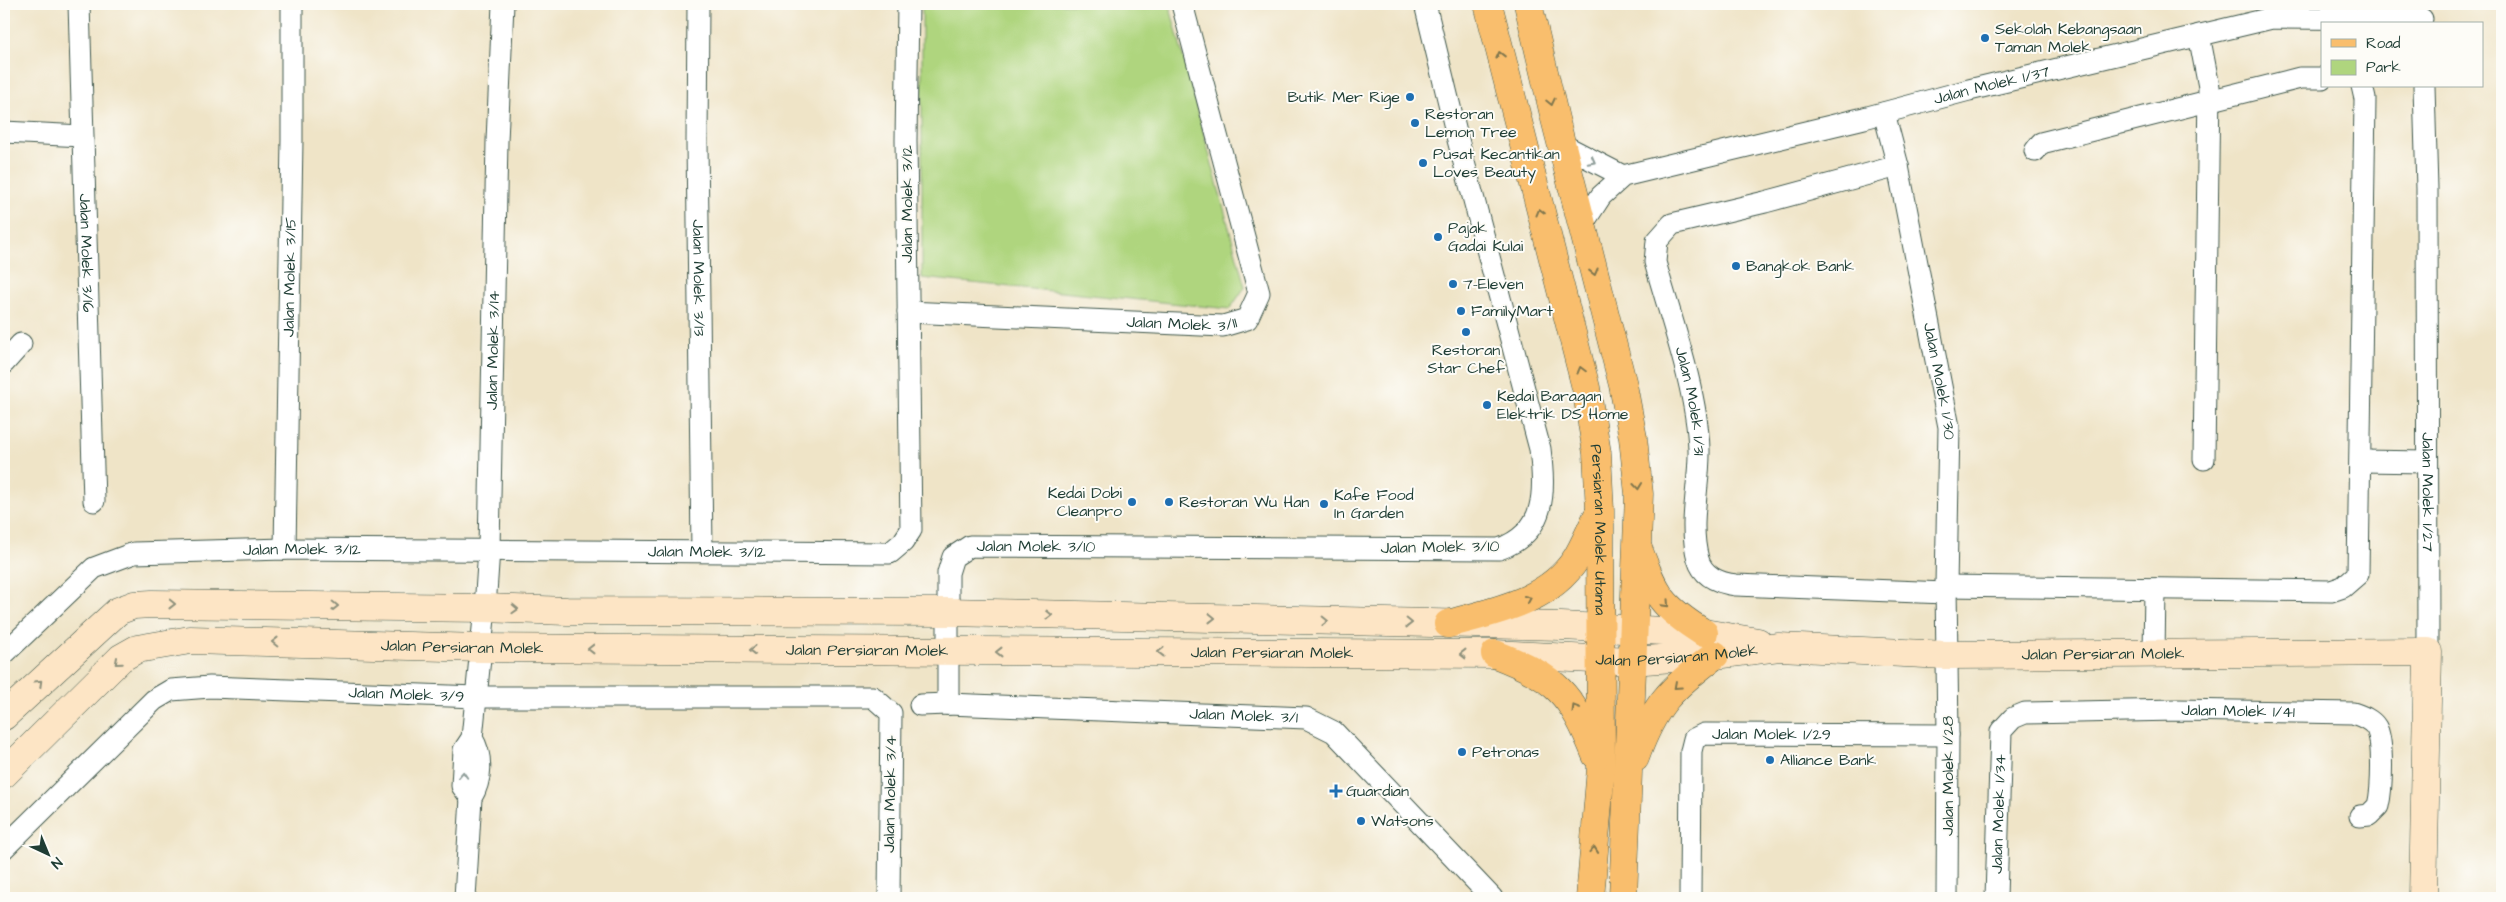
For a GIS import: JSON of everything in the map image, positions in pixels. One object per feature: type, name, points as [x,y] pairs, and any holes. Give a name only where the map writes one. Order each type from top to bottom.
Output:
[{"type":"main road","name":"Persiaran Molek Utama","points":[[1488,4],[1586,388],[1597,453],[1600,511],[1599,659],[1601,768],[1590,898]]},
{"type":"main road","name":"Persiaran Molek Utama","points":[[1528,4],[1561,144],[1623,385],[1633,438],[1639,494],[1632,628],[1623,898]]},
{"type":"main road","points":[[1448,624],[1509,607],[1533,598],[1547,589],[1575,560],[1600,511]]},
{"type":"main road","points":[[1628,778],[1653,713],[1709,644],[1660,599],[1637,545]]},
{"type":"main road","name":"Jalan Persiaran Molek","points":[[4,716],[99,626],[118,610],[134,605],[485,608],[567,611],[948,612],[1599,627],[1632,628],[1709,644],[1946,654],[2428,652]]},
{"type":"main road","name":"Jalan Persiaran Molek","points":[[4,774],[121,658],[137,649],[190,640],[481,648],[1495,654],[1631,661],[1709,644]]},
{"type":"main road","name":"Jalan Molek 1/27","points":[[2423,898],[2428,652]]},
{"type":"main road","points":[[1495,654],[1529,667],[1554,683],[1570,700],[1585,727],[1601,768]]},
{"type":"street","name":"Jalan Molek 3/16","points":[[79,4],[94,501]]},
{"type":"street","name":"Jalan Molek 3/15","points":[[285,549],[292,150],[292,4]]},
{"type":"street","name":"Jalan Molek 3/14","points":[[465,898],[471,798],[462,786],[464,750],[472,738],[489,550],[497,141],[503,4]]},
{"type":"street","name":"Jalan Molek 3/13","points":[[698,4],[696,142],[702,551]]},
{"type":"street","name":"Jalan Molek 3/12","points":[[4,654],[94,568],[134,553],[285,549],[890,552],[903,542],[911,530],[908,312],[908,4]]},
{"type":"street","name":"Jalan Molek 3/11","points":[[908,312],[1224,326],[1247,318],[1259,293],[1182,4]]},
{"type":"street","name":"Jalan Molek 3/10","points":[[948,704],[948,573],[953,557],[970,546],[1499,549],[1514,544],[1532,526],[1540,508],[1544,486],[1540,449],[1457,136],[1425,4]]},
{"type":"street","name":"Jalan Molek 1/37","points":[[1582,225],[1601,196],[1623,176],[1884,113],[1952,94],[2199,35],[2286,17],[2422,15]]},
{"type":"street","points":[[2199,35],[2209,87],[2204,459]]},
{"type":"street","points":[[2035,152],[2040,143],[2300,78],[2321,78]]},
{"type":"street","points":[[2362,88],[2365,99],[2361,461],[2427,462]]},
{"type":"street","name":"Jalan Molek 1/27","points":[[2424,88],[2427,189],[2428,652]]},
{"type":"street","name":"Jalan Molek 1/30","points":[[1884,113],[1898,166],[1949,426],[1946,654]]},
{"type":"street","points":[[4,132],[82,136]]},
{"type":"street","points":[[1561,144],[1623,176]]},
{"type":"street","name":"Jalan Molek 1/31","points":[[1898,166],[1672,224],[1657,241],[1655,262],[1693,402],[1699,448],[1694,533],[1698,561],[1707,574],[1719,583],[1946,590],[2155,589],[2323,591],[2343,588],[2358,574],[2360,565],[2361,461]]},
{"type":"street","points":[[4,363],[21,344]]},
{"type":"street","points":[[2154,654],[2155,589]]},
{"type":"street","name":"Jalan Molek 1/28","points":[[1946,654],[1948,735],[1947,898]]},
{"type":"street","name":"Jalan Molek 3/9","points":[[4,848],[154,700],[171,690],[210,687],[476,697],[873,697]]},
{"type":"street","name":"Jalan Molek 3/4","points":[[873,697],[891,713],[889,898]]},
{"type":"street","name":"Jalan Molek 3/1","points":[[920,705],[948,704],[1306,718],[1334,732],[1492,898]]},
{"type":"street","name":"Jalan Molek 1/41","points":[[2001,731],[2013,718],[2025,713],[2177,710],[2353,713],[2365,717],[2376,726],[2380,742],[2378,806],[2369,815],[2360,816]]},
{"type":"street","name":"Jalan Molek 1/34","points":[[1996,898],[2001,731]]},
{"type":"street","name":"Jalan Molek 1/29","points":[[1690,898],[1691,752],[1694,739],[1704,734],[1948,735]]},
{"type":"green space","points":[[922,4],[1169,4],[1245,287],[1230,309],[922,278]]},
{"type":"place","name":"Sekolah Kebangsaan Taman Molek","points":[[1985,38]]},
{"type":"place","name":"Butik Mer Rige","points":[[1410,97]]},
{"type":"place","name":"Restoran Lemon Tree","points":[[1415,123]]},
{"type":"place","name":"Pusat Kecantikan Loves Beauty","points":[[1423,163]]},
{"type":"place","name":"Pajak Gadai Kulai","points":[[1438,237]]},
{"type":"place","name":"Bangkok Bank","points":[[1736,266]]},
{"type":"place","name":"7-Eleven","points":[[1453,284]]},
{"type":"place","name":"FamilyMart","points":[[1461,311]]},
{"type":"place","name":"Restoran Star Chef","points":[[1466,332]]},
{"type":"place","name":"Kedai Baragan Elektrik DS Home","points":[[1487,405]]},
{"type":"place","name":"Kedai Dobi Cleanpro","points":[[1132,502]]},
{"type":"place","name":"Restoran Wu Han","points":[[1169,502]]},
{"type":"place","name":"Kafe Food In Garden","points":[[1324,504]]},
{"type":"place","name":"Petronas","points":[[1462,752]]},
{"type":"place","name":"Alliance Bank","points":[[1770,760]]},
{"type":"place","name":"Guardian","points":[[1336,791]]},
{"type":"place","name":"Watsons","points":[[1361,821]]}]
